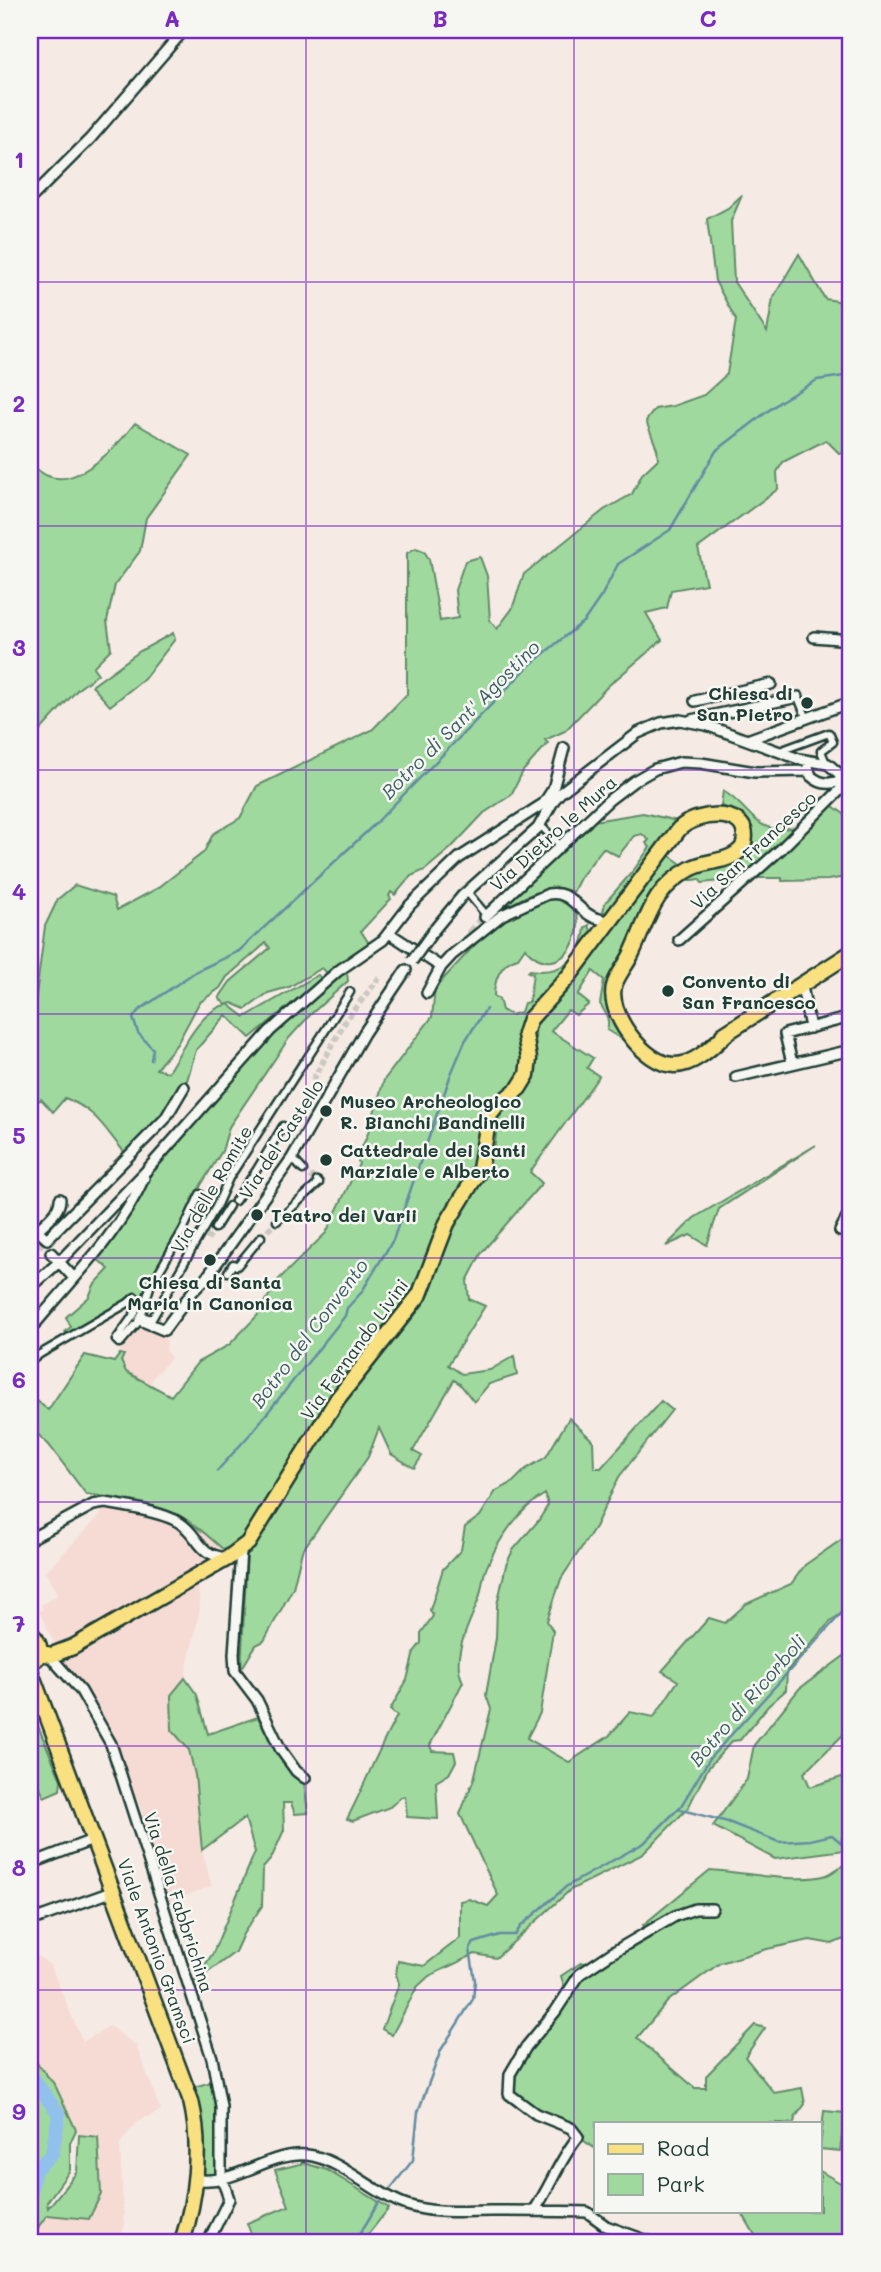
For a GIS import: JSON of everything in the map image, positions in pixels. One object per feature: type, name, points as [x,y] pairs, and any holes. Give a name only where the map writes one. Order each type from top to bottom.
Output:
[{"type":"main road","points":[[610,922],[686,823],[702,816],[718,815],[731,818],[741,826],[744,842],[738,853],[688,870],[670,884],[652,905],[615,985],[612,999],[621,1023],[635,1041],[658,1060],[671,1066],[694,1059],[729,1032],[851,953]]},
{"type":"main road","name":"Via Fernando Livini","points":[[37,1663],[73,1647],[228,1558],[241,1550],[253,1537],[338,1398],[419,1294],[449,1219],[480,1169],[489,1116],[526,1078],[529,1065],[525,1034],[528,1024],[610,922]]},
{"type":"main road","name":"Viale Antonio Gramsci","points":[[30,1633],[39,1644],[37,1663],[45,1706],[190,2096],[197,2141],[190,2211],[182,2242]]},
{"type":"street","points":[[30,200],[90,139],[184,30]]},
{"type":"street","points":[[814,637],[851,640]]},
{"type":"street","points":[[695,701],[771,684]]},
{"type":"street","points":[[718,697],[722,713]]},
{"type":"street","points":[[30,1288],[59,1262],[146,1171],[256,1044],[332,976],[375,947],[405,911],[459,858],[543,804],[554,800],[638,733],[666,722],[689,720],[798,697],[807,719]]},
{"type":"street","points":[[747,740],[851,702]]},
{"type":"street","points":[[689,720],[778,752],[810,767],[825,763]]},
{"type":"street","points":[[778,752],[829,733],[833,742],[821,751],[825,763],[836,769],[847,782]]},
{"type":"street","points":[[543,804],[552,789],[564,748]]},
{"type":"street","name":"Via Dietro le Mura","points":[[486,916],[625,788],[653,770],[671,763],[701,763],[755,772],[810,767],[814,779],[825,784],[847,782]]},
{"type":"street","name":"Via San Francesco","points":[[679,940],[760,867],[847,782]]},
{"type":"street","points":[[412,961],[434,930],[467,892],[540,825],[554,800]]},
{"type":"street","points":[[540,825],[561,846]]},
{"type":"street","points":[[467,892],[486,916]]},
{"type":"street","points":[[452,955],[488,925],[514,908],[552,893],[562,894],[591,916],[610,922]]},
{"type":"street","points":[[591,916],[598,937]]},
{"type":"street","points":[[389,933],[441,967]]},
{"type":"street","points":[[426,993],[441,967],[469,933]]},
{"type":"street","name":"Via del Castello","points":[[141,1318],[164,1330],[207,1277],[292,1158],[364,1033],[406,970]]},
{"type":"street","points":[[802,986],[810,1028]]},
{"type":"street","name":"Via delle Romite","points":[[141,1318],[152,1319],[216,1207],[229,1178],[351,992]]},
{"type":"street","points":[[792,1063],[785,1034],[851,1017]]},
{"type":"street","points":[[736,1077],[851,1049]]},
{"type":"street","points":[[60,1199],[60,1206],[35,1232],[47,1239],[165,1119],[184,1087]]},
{"type":"street","points":[[215,1228],[256,1171],[283,1126]]},
{"type":"street","points":[[292,1158],[303,1170]]},
{"type":"street","points":[[30,1330],[94,1255],[135,1196],[146,1171]]},
{"type":"street","points":[[276,1221],[319,1183],[317,1181]]},
{"type":"street","points":[[30,1362],[135,1297],[138,1300],[135,1313],[120,1339],[141,1318],[150,1287],[200,1194]]},
{"type":"street","points":[[840,1231],[851,1210]]},
{"type":"street","points":[[228,1272],[233,1264],[237,1266],[261,1237]]},
{"type":"street","points":[[51,1253],[74,1277]]},
{"type":"street","points":[[30,1539],[95,1504],[105,1503],[177,1521],[209,1555],[228,1558]]},
{"type":"street","points":[[241,1550],[235,1671],[257,1700],[281,1750],[305,1778]]},
{"type":"street","name":"Via della Fabbrichina","points":[[37,1663],[82,1691],[112,1748],[216,2073],[220,2106],[222,2180],[229,2201],[208,2242]]},
{"type":"street","points":[[30,1717],[45,1706]]},
{"type":"street","points":[[30,1864],[95,1839]]},
{"type":"street","points":[[30,1921],[114,1891]]},
{"type":"street","points":[[534,2211],[569,2148],[578,2137],[571,2129],[536,2114],[509,2094],[510,2074],[580,1974],[675,1916],[695,1909],[712,1909]]},
{"type":"street","points":[[194,2179],[222,2180],[291,2156],[308,2155],[334,2165],[385,2195],[432,2211],[587,2212],[606,2226],[651,2242]]},
{"type":"shaded area","points":[[140,1322],[165,1331],[163,1338],[167,1340],[166,1350],[171,1358],[154,1376],[150,1385],[126,1372],[121,1361],[124,1355],[119,1353]]},
{"type":"shaded area","points":[[104,1497],[171,1512],[190,1522],[222,1549],[238,1546],[247,1554],[198,1582],[200,1609],[185,1678],[171,1695],[172,1730],[189,1750],[195,1775],[202,1850],[212,1886],[167,1902],[143,1829],[140,1817],[143,1814],[134,1797],[118,1747],[104,1719],[62,1659],[39,1611],[43,1609],[41,1605],[59,1594],[45,1572],[100,1516]]},
{"type":"shaded area","points":[[30,1950],[50,1965],[83,2042],[109,2026],[136,2045],[161,2111],[139,2120],[120,2143],[124,2227],[119,2242],[33,2242],[47,2215],[89,2219],[98,2137],[79,2135],[55,2085],[30,2055]]},
{"type":"green space","points":[[742,195],[731,221],[734,282],[767,332],[773,298],[799,254],[825,299],[844,302],[851,298],[851,454],[839,453],[826,440],[783,462],[777,472],[778,489],[698,548],[706,584],[671,590],[667,608],[646,613],[662,640],[608,686],[565,731],[545,740],[548,743],[523,771],[511,795],[484,813],[451,848],[425,870],[411,876],[395,895],[391,892],[391,899],[361,931],[370,945],[328,974],[322,968],[289,987],[268,993],[246,1009],[228,1004],[245,1017],[318,975],[322,980],[250,1038],[226,1015],[196,1050],[186,1084],[162,1118],[126,1154],[100,1122],[76,1103],[65,1098],[53,1112],[41,1099],[30,1107],[30,1014],[34,1011],[45,926],[58,899],[75,885],[113,897],[117,910],[158,888],[204,852],[213,834],[240,818],[257,786],[372,730],[407,694],[407,553],[416,548],[424,551],[429,559],[440,621],[458,618],[455,590],[465,561],[480,557],[487,576],[490,620],[497,629],[512,609],[524,574],[604,510],[632,494],[642,474],[658,459],[646,421],[655,409],[704,395],[727,374],[736,320],[715,281],[707,219],[728,208]],"holes":[[[266,943],[270,948],[230,982],[219,998],[226,1005],[208,1014],[200,1023],[168,1072],[156,1069],[177,1044],[199,1003],[220,988],[227,977]]]},
{"type":"green space","points":[[135,423],[191,455],[146,518],[140,551],[115,585],[107,621],[111,649],[93,667],[98,674],[78,689],[30,742],[30,464],[48,476],[72,476],[97,462]]},
{"type":"green space","points":[[173,633],[175,639],[144,679],[110,706],[92,686],[140,651]]},
{"type":"green space","points":[[723,791],[755,819],[770,828],[796,827],[739,879],[681,882],[691,874],[749,850],[749,827],[742,816],[721,806]]},
{"type":"green space","points":[[830,804],[851,819],[851,827],[843,836],[851,846],[851,855],[844,864],[851,876],[828,880],[782,881],[782,878],[753,878]]},
{"type":"green space","points":[[643,813],[677,821],[641,873],[607,913],[603,912],[605,903],[650,847],[646,843],[649,840],[642,834],[634,836],[618,856],[603,848],[580,878],[573,892],[562,889],[540,891],[518,900],[490,920],[488,917],[560,855],[579,831],[582,834],[591,826],[588,822]]},
{"type":"green space","points":[[667,854],[683,865],[648,899],[627,950],[606,990],[606,996],[633,1046],[607,1030],[608,1020],[600,1004],[604,980],[593,971],[578,995],[589,1004],[576,1015],[568,1010],[551,1031],[593,1058],[587,1068],[599,1076],[530,1172],[542,1183],[482,1252],[467,1281],[469,1299],[485,1306],[448,1365],[462,1374],[490,1370],[514,1356],[517,1375],[489,1384],[474,1402],[454,1380],[413,1451],[422,1456],[414,1468],[391,1454],[379,1428],[368,1457],[302,1551],[293,1588],[264,1641],[256,1645],[241,1670],[247,1554],[346,1398],[427,1298],[452,1232],[488,1169],[495,1144],[498,1114],[533,1077],[536,1057],[535,1026],[622,919]]},
{"type":"green space","points":[[548,896],[565,900],[575,910],[578,924],[575,940],[567,953],[555,960],[541,960],[525,948],[518,958],[502,968],[494,997],[499,999],[502,1010],[511,1015],[521,1012],[524,1003],[529,1002],[533,974],[528,972],[551,970],[568,962],[580,948],[585,928],[589,925],[591,931],[586,944],[571,966],[523,1018],[519,1031],[521,1070],[514,1083],[486,1107],[480,1127],[475,1166],[443,1216],[411,1293],[399,1310],[363,1347],[346,1371],[238,1546],[223,1549],[188,1521],[161,1508],[86,1494],[49,1445],[30,1427],[30,1395],[48,1410],[85,1355],[114,1362],[120,1354],[124,1355],[121,1361],[126,1372],[171,1396],[198,1362],[229,1345],[257,1316],[278,1280],[326,1233],[359,1164],[357,1158],[367,1136],[384,1080],[432,1017],[435,988],[492,926]]},
{"type":"green space","points":[[347,973],[348,981],[289,1038],[229,1127],[222,1151],[201,1185],[142,1300],[134,1294],[67,1335],[65,1331],[71,1327],[66,1317],[89,1297],[94,1285],[109,1269],[96,1258],[138,1197],[158,1162],[258,1048],[320,992],[339,976]]},
{"type":"green space","points":[[816,1145],[719,1209],[707,1245],[690,1235],[666,1246],[694,1218]]},
{"type":"green space","points":[[661,1401],[672,1410],[619,1477],[595,1527],[561,1579],[547,1621],[553,1631],[540,1713],[527,1738],[569,1762],[609,1736],[630,1712],[654,1717],[678,1681],[662,1671],[709,1618],[725,1623],[746,1604],[791,1584],[805,1565],[851,1533],[851,1606],[830,1622],[787,1671],[786,1690],[768,1706],[740,1740],[732,1741],[708,1768],[688,1808],[643,1854],[570,1890],[496,1958],[475,1954],[429,1976],[417,1987],[392,2035],[382,2029],[399,1984],[396,1974],[398,1961],[424,1966],[460,1938],[460,1901],[469,1899],[488,1906],[498,1895],[460,1814],[474,1779],[491,1709],[486,1695],[496,1638],[497,1605],[506,1565],[513,1550],[539,1520],[548,1505],[545,1494],[526,1508],[510,1527],[496,1548],[485,1573],[460,1652],[463,1682],[430,1745],[432,1751],[454,1752],[456,1761],[449,1774],[436,1782],[438,1819],[407,1817],[405,1796],[390,1807],[353,1821],[347,1819],[397,1716],[390,1710],[407,1680],[414,1652],[421,1643],[421,1633],[433,1616],[430,1610],[443,1569],[461,1550],[465,1527],[480,1516],[496,1491],[512,1483],[526,1469],[546,1457],[569,1418],[593,1441],[594,1468],[601,1468]]},
{"type":"green space","points":[[851,1651],[851,1727],[804,1773],[810,1787],[851,1774],[851,1833],[842,1838],[845,1850],[775,1859],[713,1826],[747,1779],[754,1745],[799,1689]]},
{"type":"green space","points":[[185,1678],[197,1695],[208,1734],[258,1717],[283,1762],[304,1782],[308,1813],[295,1814],[291,1803],[283,1803],[284,1830],[271,1859],[263,1868],[262,1906],[243,1934],[235,1952],[207,1973],[199,1985],[195,1980],[213,1953],[255,1852],[245,1818],[202,1850],[195,1775],[189,1750],[172,1730],[171,1695]]},
{"type":"green space","points":[[35,1719],[61,1780],[60,1790],[44,1797],[35,1774],[30,1776],[30,1723]]},
{"type":"green space","points":[[851,1863],[851,1936],[832,1944],[810,1940],[720,1963],[668,2001],[637,2038],[695,2088],[706,2088],[706,2076],[755,2025],[765,2028],[745,2057],[774,2093],[802,2088],[805,2104],[794,2122],[594,2122],[594,2148],[513,2093],[521,2060],[536,2027],[551,2008],[568,1999],[561,1976],[582,1962],[597,1968],[652,1937],[643,1925],[710,1870],[801,1878],[827,1875]]},
{"type":"green space","points":[[30,2055],[55,2085],[76,2130],[70,2143],[70,2170],[47,2202],[48,2208],[77,2172],[79,2135],[98,2137],[101,2194],[89,2219],[47,2215],[33,2242],[30,2242]]},
{"type":"green space","points":[[211,2082],[215,2105],[215,2177],[201,2177],[202,2122],[194,2087]]},
{"type":"green space","points":[[824,2111],[845,2113],[840,2151],[822,2149]]},
{"type":"green space","points":[[304,2163],[327,2170],[389,2208],[362,2242],[254,2242],[247,2223],[289,2206],[275,2170]]},
{"type":"green space","points":[[822,2172],[842,2184],[851,2180],[851,2242],[759,2242],[742,2212],[822,2212]]},
{"type":"waterway","name":"Botro di Sant' Agostino","points":[[151,1060],[153,1049],[138,1033],[133,1018],[138,1011],[195,972],[239,951],[375,824],[531,664],[584,621],[602,595],[618,564],[670,530],[716,451],[781,401],[817,380],[851,375]]},
{"type":"waterway","name":"Botro del Convento","points":[[217,1471],[252,1432],[345,1316],[347,1308],[361,1293],[393,1240],[451,1074],[465,1041],[486,1009]]},
{"type":"waterway","name":"Botro di Ricorboli","points":[[391,2188],[413,2160],[418,2112],[441,2050],[473,1999],[475,1981],[470,1949],[474,1943],[500,1935],[515,1935],[521,1926],[567,1886],[644,1843],[681,1806],[710,1758],[851,1603]]},
{"type":"waterway","points":[[678,1809],[728,1822],[779,1842],[832,1835],[851,1851]]},
{"type":"waterway","points":[[30,2075],[59,2114],[52,2154],[35,2170],[30,2193]]},
{"type":"waterway","name":"Botro di Ricorboli","points":[[355,2242],[379,2202]]},
{"type":"tunnel","points":[[469,934],[485,917]]},
{"type":"tunnel","points":[[313,1080],[346,1020],[379,978]]},
{"type":"tunnel","points":[[303,1170],[317,1181]]},
{"type":"tunnel","points":[[261,1237],[277,1221]]},
{"type":"tunnel","points":[[207,1240],[215,1228]]},
{"type":"tunnel","points":[[38,1239],[51,1253]]},
{"type":"place","name":"Chiesa di San Pietro","points":[[807,703]]},
{"type":"place","name":"Convento di San Francesco","points":[[668,991]]},
{"type":"place","name":"Museo Archeologico R. Bianchi Bandinelli","points":[[326,1111]]},
{"type":"place","name":"Cattedrale dei Santi Marziale e Alberto","points":[[326,1160]]},
{"type":"place","name":"Teatro dei Varii","points":[[257,1215]]},
{"type":"place","name":"Chiesa di Santa Maria in Canonica","points":[[210,1260]]}]
